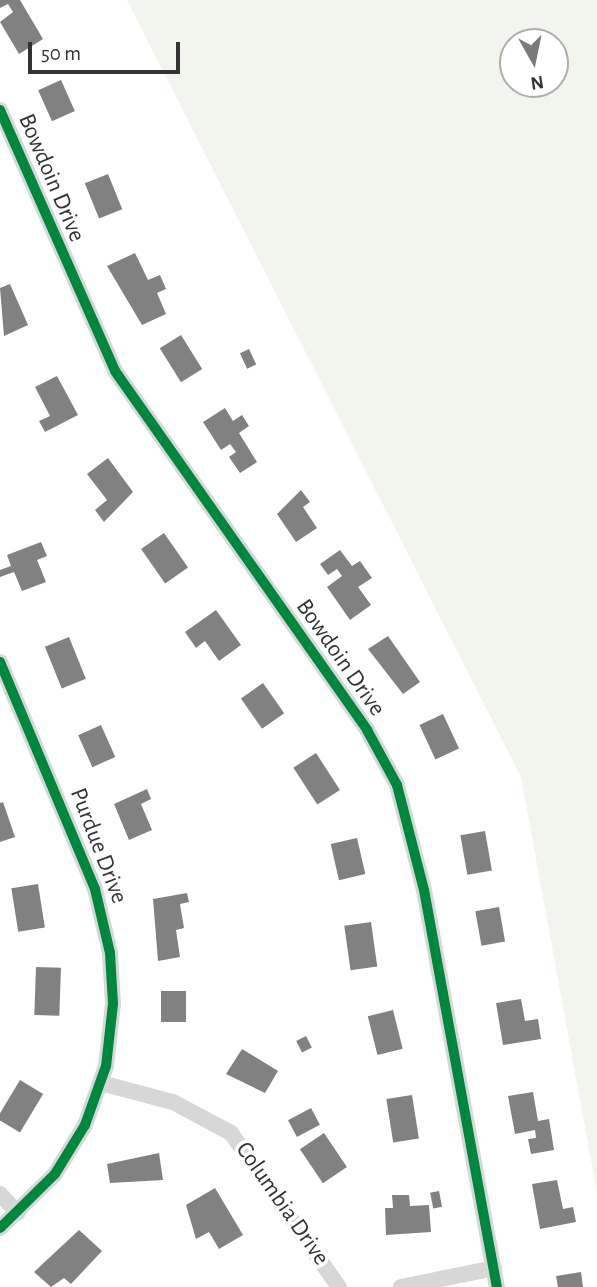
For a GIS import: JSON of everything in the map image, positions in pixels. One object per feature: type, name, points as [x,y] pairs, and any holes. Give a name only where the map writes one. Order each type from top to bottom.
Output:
[{"type":"street","name":"Bowdoin Drive","points":[[0,110],[115,371],[360,720],[397,785],[424,890],[497,1287]]},
{"type":"street","name":"Purdue Drive","points":[[0,662],[104,918],[113,1004],[102,1083],[66,1159],[18,1213],[0,1228]]},
{"type":"street","name":"Columbia Drive","points":[[102,1083],[173,1102],[231,1133],[339,1287]]},
{"type":"street","points":[[0,1194],[18,1213]]},
{"type":"street","points":[[401,1287],[494,1269]]},
{"type":"shaded area","points":[[127,0],[597,0],[597,1193],[521,777]]},
{"type":"building","points":[[0,0],[20,0],[43,39],[19,54],[0,22],[13,12],[8,4],[0,8]]},
{"type":"building","points":[[61,80],[75,111],[52,121],[38,90]]},
{"type":"building","points":[[108,174],[122,209],[99,219],[85,183]]},
{"type":"building","points":[[135,253],[148,280],[160,275],[166,289],[157,293],[166,314],[142,325],[107,266]]},
{"type":"building","points":[[10,284],[28,325],[4,336],[0,288]]},
{"type":"building","points":[[181,335],[202,369],[181,382],[160,348]]},
{"type":"building","points":[[249,349],[256,364],[247,369],[240,353]]},
{"type":"building","points":[[57,376],[78,415],[45,432],[39,421],[50,416],[35,387]]},
{"type":"building","points":[[225,408],[233,421],[242,415],[249,426],[239,433],[257,462],[240,473],[229,457],[236,452],[230,444],[221,450],[203,422]]},
{"type":"building","points":[[108,458],[133,492],[104,522],[95,510],[107,500],[87,474]]},
{"type":"building","points":[[301,490],[310,502],[303,507],[317,528],[296,542],[277,514]]},
{"type":"building","points":[[164,533],[188,567],[165,583],[141,549]]},
{"type":"building","points":[[41,542],[47,556],[37,560],[46,582],[22,591],[14,572],[0,577],[0,570],[11,566],[7,555]]},
{"type":"building","points":[[340,550],[352,566],[360,561],[372,578],[358,587],[371,605],[350,620],[327,587],[342,576],[337,569],[328,575],[320,564]]},
{"type":"building","points":[[216,610],[241,645],[219,661],[205,641],[196,648],[185,632]]},
{"type":"building","points":[[388,636],[420,682],[403,694],[368,649]]},
{"type":"building","points":[[69,637],[86,679],[62,688],[45,647]]},
{"type":"building","points":[[263,683],[284,713],[262,729],[241,698]]},
{"type":"building","points":[[443,714],[459,748],[435,759],[419,725]]},
{"type":"building","points":[[101,725],[115,757],[92,767],[78,735]]},
{"type":"building","points":[[316,753],[340,790],[317,805],[293,768]]},
{"type":"building","points":[[147,789],[151,799],[141,804],[152,830],[129,840],[114,804]]},
{"type":"building","points":[[3,802],[15,837],[0,842],[0,803]]},
{"type":"building","points":[[485,831],[492,870],[467,875],[460,835]]},
{"type":"building","points":[[357,838],[365,874],[339,880],[331,844]]},
{"type":"building","points":[[38,884],[45,927],[18,932],[11,888]]},
{"type":"building","points":[[187,893],[189,902],[180,904],[184,928],[176,930],[180,957],[158,961],[153,899]]},
{"type":"building","points":[[499,907],[505,941],[481,946],[475,911]]},
{"type":"building","points":[[371,922],[377,967],[351,970],[344,926]]},
{"type":"building","points":[[36,967],[61,968],[59,1016],[34,1015]]},
{"type":"building","points":[[161,991],[186,991],[186,1022],[161,1022]]},
{"type":"building","points":[[521,999],[525,1021],[538,1019],[541,1039],[503,1045],[496,1003]]},
{"type":"building","points":[[393,1010],[403,1049],[377,1055],[368,1016]]},
{"type":"building","points":[[306,1036],[312,1048],[302,1053],[296,1041]]},
{"type":"building","points":[[242,1049],[278,1071],[265,1093],[226,1074]]},
{"type":"building","points":[[20,1080],[43,1094],[20,1132],[0,1120],[0,1113]]},
{"type":"building","points":[[533,1092],[538,1121],[549,1119],[554,1150],[531,1154],[528,1139],[536,1138],[535,1130],[515,1134],[508,1096]]},
{"type":"building","points":[[412,1095],[419,1138],[393,1143],[386,1099]]},
{"type":"building","points":[[311,1108],[320,1125],[297,1137],[288,1120]]},
{"type":"building","points":[[324,1133],[347,1167],[323,1183],[300,1149]]},
{"type":"building","points":[[159,1153],[163,1180],[110,1183],[107,1164]]},
{"type":"building","points":[[557,1180],[563,1209],[573,1207],[576,1222],[540,1229],[532,1184]]},
{"type":"building","points":[[215,1188],[243,1235],[219,1249],[209,1232],[196,1239],[186,1205]]},
{"type":"building","points":[[439,1191],[442,1207],[433,1208],[430,1193]]},
{"type":"building","points":[[392,1195],[409,1195],[410,1206],[429,1205],[431,1232],[386,1235],[385,1208],[393,1208]]},
{"type":"building","points":[[79,1230],[102,1251],[71,1284],[64,1278],[51,1287],[34,1272]]},
{"type":"building","points":[[581,1272],[583,1287],[558,1287],[556,1276]]},
{"type":"cycle path","points":[[0,110],[115,371],[367,730],[397,785],[424,890],[497,1287]]},
{"type":"cycle path","points":[[0,662],[95,889],[110,953],[113,1004],[106,1066],[85,1125],[55,1174],[0,1228]]}]
